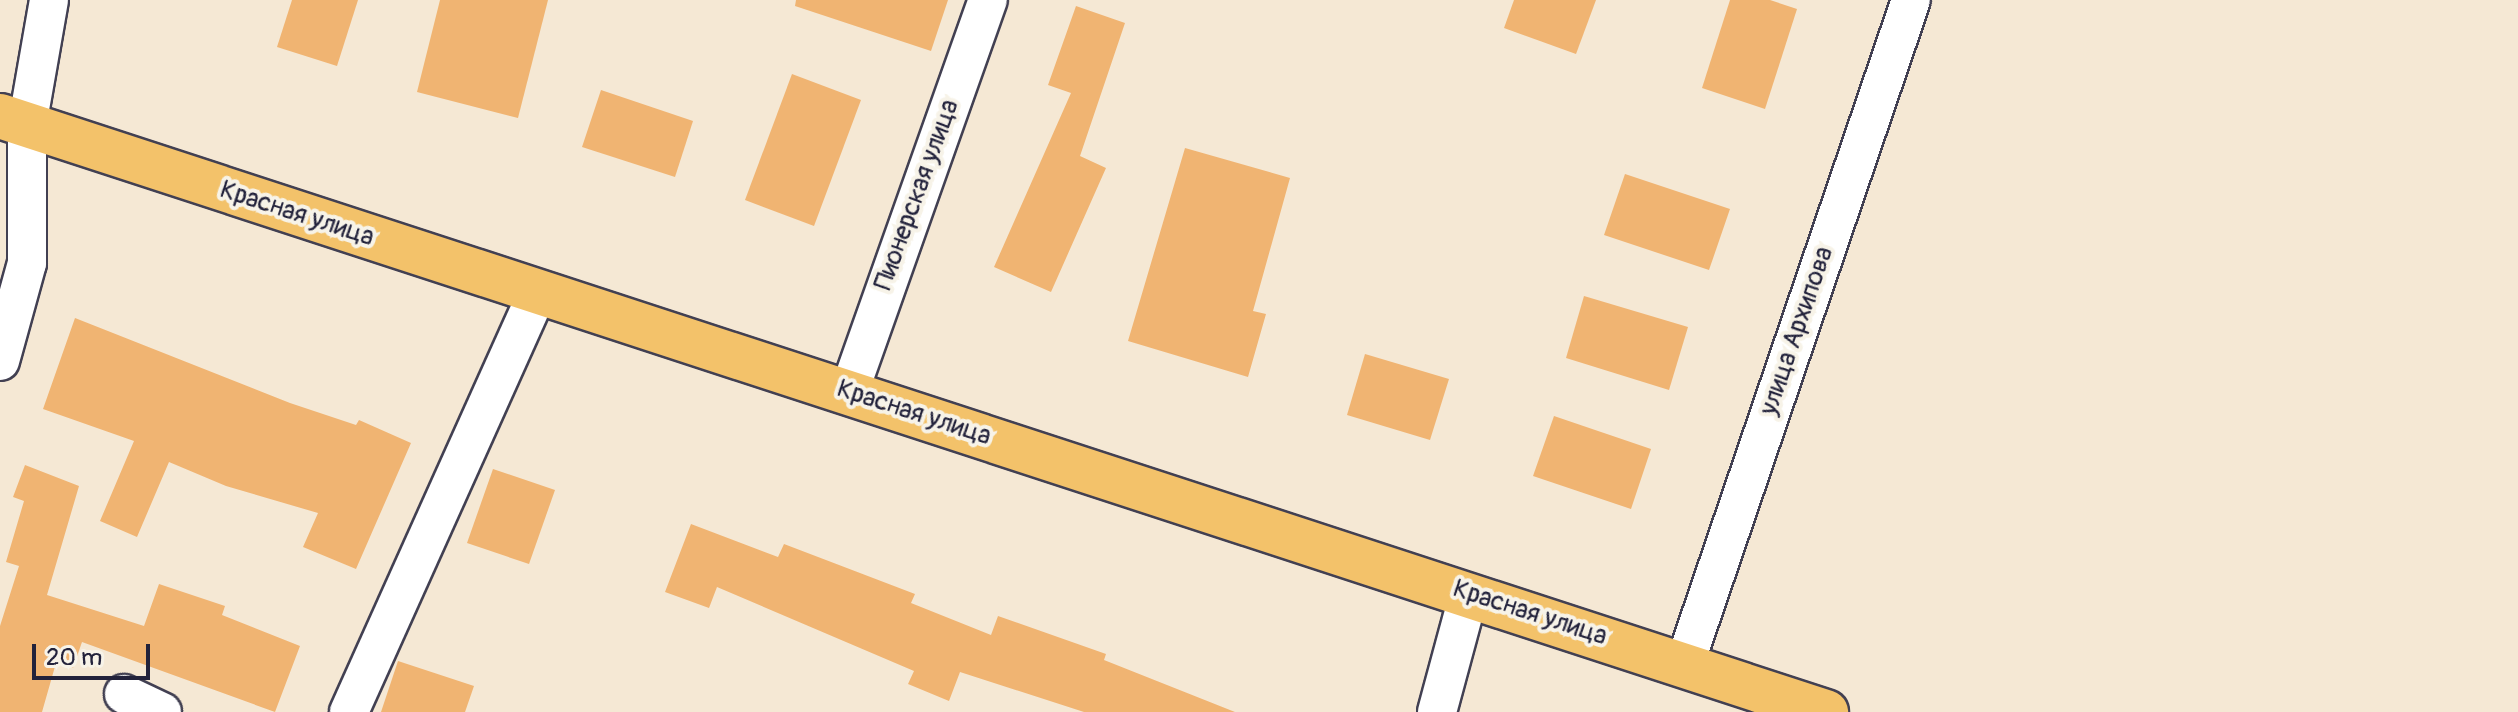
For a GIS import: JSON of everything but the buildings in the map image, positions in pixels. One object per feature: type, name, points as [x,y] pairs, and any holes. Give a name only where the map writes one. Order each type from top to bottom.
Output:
[{"type":"main road","name":"Красная улица","points":[[14,121],[1685,663],[1826,712]]},
{"type":"street","points":[[0,361],[27,263],[14,121],[49,0]]},
{"type":"street","name":"Пионерская улица","points":[[849,392],[988,0]]},
{"type":"street","name":"улица Архипова","points":[[1685,663],[1911,0]]},
{"type":"street","points":[[349,712],[538,292]]},
{"type":"street","points":[[1437,712],[1469,593]]},
{"type":"street","points":[[124,694],[162,712]]}]
